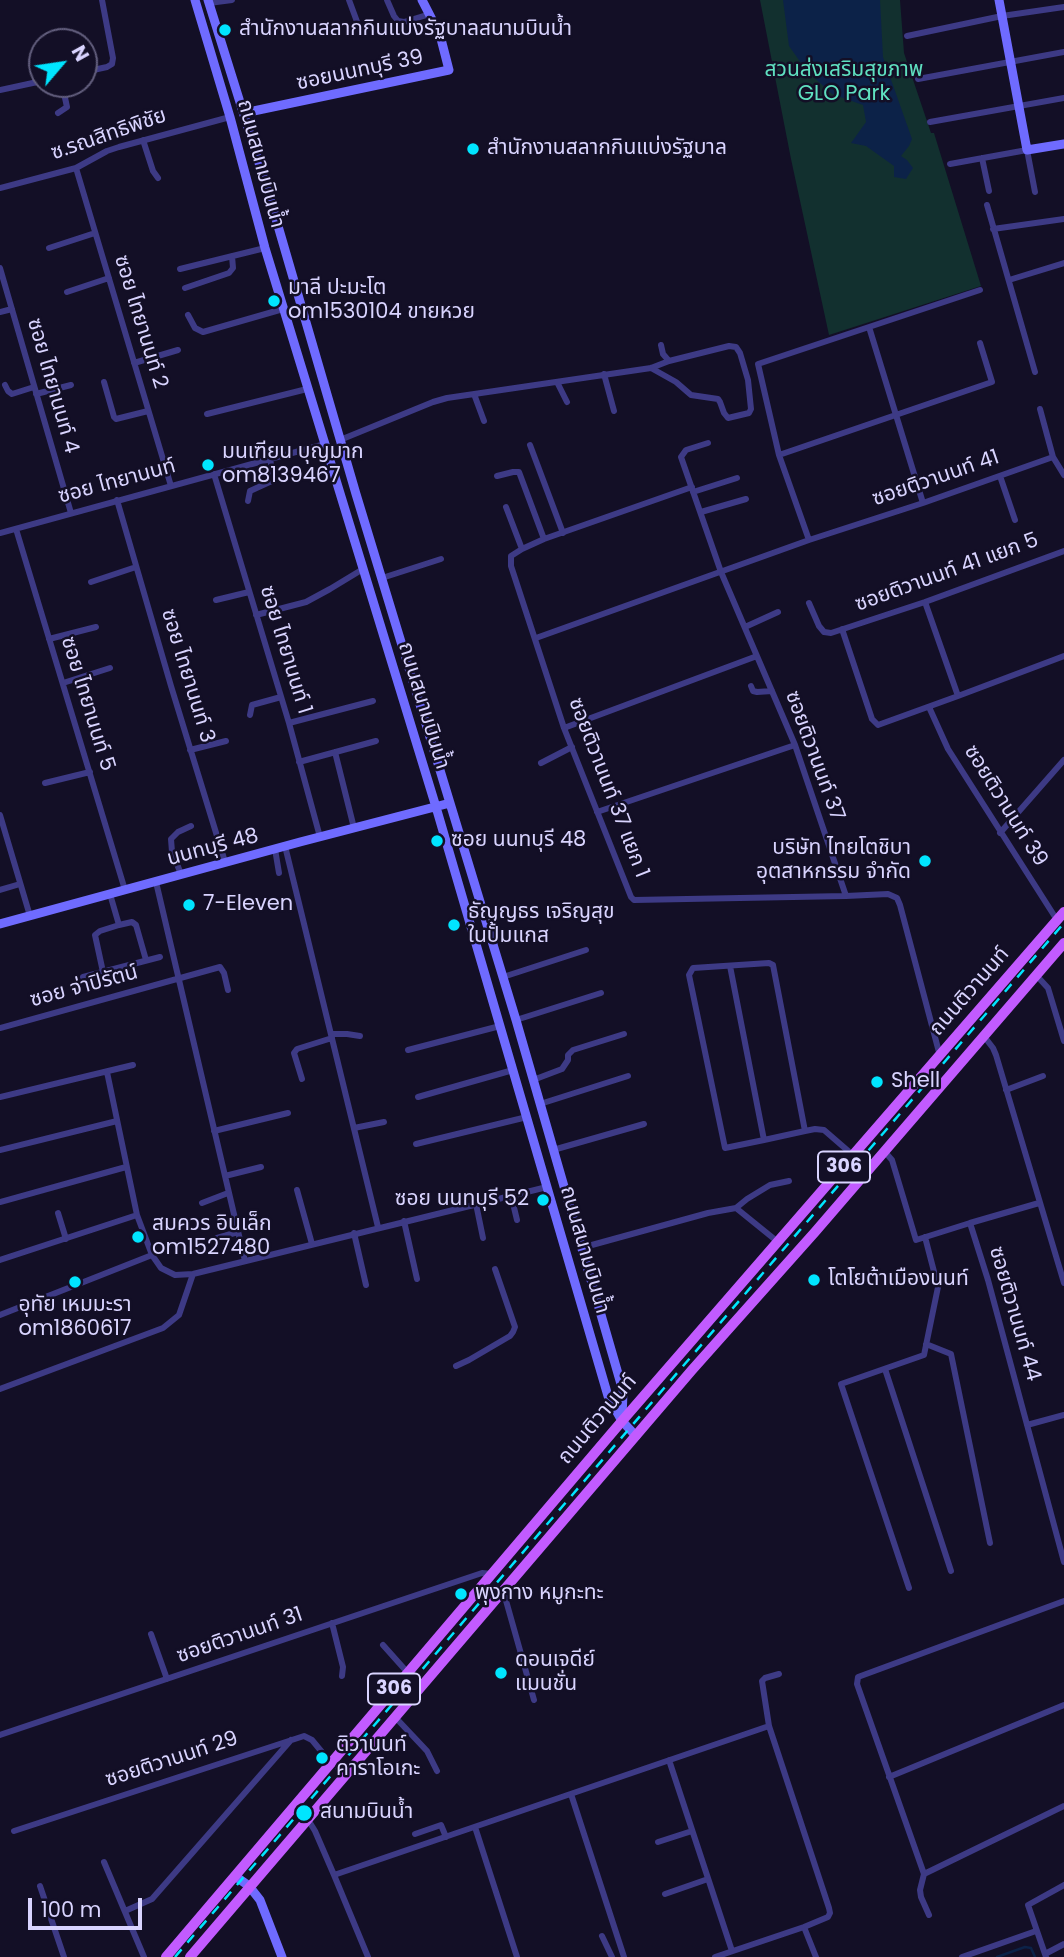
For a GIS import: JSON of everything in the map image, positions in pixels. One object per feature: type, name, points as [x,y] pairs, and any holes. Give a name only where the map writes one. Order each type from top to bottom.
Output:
[{"type":"main road","name":"ถนนสนามบินน้ำ","points":[[195,0],[274,280],[436,807],[608,1395],[622,1421],[636,1436]]},
{"type":"main road","name":"ซอยนนทบุรี 39","points":[[244,113],[449,70],[440,35],[422,0]]},
{"type":"main road","points":[[999,0],[1027,150],[1064,144]]},
{"type":"main road","name":"ถนนสนามบินน้ำ","points":[[209,1],[516,1020],[623,1391],[622,1421]]},
{"type":"main road","points":[[270,266],[289,261]]},
{"type":"main road","points":[[274,280],[293,274]]},
{"type":"main road","points":[[325,444],[340,440]]},
{"type":"main road","name":"นนทบุรี 48","points":[[0,924],[450,803]]},
{"type":"main road","name":"ถนนติวานนท์","points":[[166,1957],[622,1421],[1061,916]]},
{"type":"main road","name":"ถนนติวานนท์","points":[[190,1957],[503,1590],[1064,943]]},
{"type":"main road","points":[[951,1042],[965,1055]]},
{"type":"main road","points":[[235,1877],[250,1886],[260,1900],[282,1957]]},
{"type":"street","points":[[98,69],[112,64],[113,58],[102,0]]},
{"type":"street","points":[[209,1],[232,0]]},
{"type":"street","points":[[349,0],[359,27]]},
{"type":"street","points":[[387,0],[398,21],[404,22],[430,14]]},
{"type":"street","points":[[907,36],[1002,16],[1064,7]]},
{"type":"street","points":[[918,79],[1064,52]]},
{"type":"street","points":[[0,90],[28,84]]},
{"type":"street","points":[[58,113],[67,107],[65,98]]},
{"type":"street","points":[[930,122],[1064,98]]},
{"type":"street","name":"ซ.รณสิทธิพิชัย","points":[[0,188],[76,167],[107,151],[230,117]]},
{"type":"street","points":[[143,140],[158,178]]},
{"type":"street","points":[[950,164],[1027,150],[1035,191]]},
{"type":"street","points":[[982,158],[989,191]]},
{"type":"street","name":"ซอย ไทยานนท์ 2","points":[[76,167],[171,486]]},
{"type":"street","points":[[986,205],[1035,372]]},
{"type":"street","points":[[993,229],[1064,219]]},
{"type":"street","points":[[49,248],[95,233]]},
{"type":"street","points":[[180,269],[265,248]]},
{"type":"street","points":[[185,288],[229,273],[233,268],[232,256]]},
{"type":"street","points":[[1009,280],[1064,263]]},
{"type":"street","name":"ซอย ไทยานนท์ 4","points":[[0,268],[71,513]]},
{"type":"street","points":[[67,292],[108,278]]},
{"type":"street","points":[[809,540],[779,455],[758,364],[980,290]]},
{"type":"street","points":[[0,312],[12,309]]},
{"type":"street","points":[[188,315],[195,328],[203,332],[283,309]]},
{"type":"street","points":[[869,327],[923,503]]},
{"type":"street","points":[[779,455],[992,382],[980,343]]},
{"type":"street","points":[[661,345],[663,354],[669,361]]},
{"type":"street","points":[[340,440],[433,402],[651,368],[729,346],[736,347],[740,353],[748,380],[751,409],[728,418],[718,399],[691,395],[676,382],[651,368]]},
{"type":"street","points":[[134,363],[178,350]]},
{"type":"street","points":[[604,374],[614,411]]},
{"type":"street","points":[[104,382],[116,419],[148,411]]},
{"type":"street","points":[[557,382],[567,402]]},
{"type":"street","points":[[5,385],[12,394],[71,385]]},
{"type":"street","points":[[207,414],[307,389]]},
{"type":"street","points":[[474,394],[484,421]]},
{"type":"street","points":[[1040,409],[1053,457],[1064,475]]},
{"type":"street","name":"ซอยติวานนท์ 37","points":[[708,443],[685,450],[681,457],[721,572],[795,746],[845,895]]},
{"type":"street","name":"ซอย ไทยานนท์","points":[[0,533],[325,444]]},
{"type":"street","points":[[530,445],[563,533]]},
{"type":"street","name":"ซอยติวานนท์ 41","points":[[536,638],[809,540],[1053,457]]},
{"type":"street","points":[[248,501],[250,491],[274,480],[270,459]]},
{"type":"street","points":[[497,476],[519,472],[544,539]]},
{"type":"street","name":"ซอย ไทยานนท์ 1","points":[[215,474],[320,837]]},
{"type":"street","points":[[1000,476],[1015,520]]},
{"type":"street","points":[[506,508],[522,549],[544,539],[693,489],[737,478]]},
{"type":"street","points":[[701,512],[746,499]]},
{"type":"street","name":"ซอย ไทยานนท์ 3","points":[[117,500],[225,862]]},
{"type":"street","name":"ซอย ไทยานนท์ 5","points":[[16,528],[125,890]]},
{"type":"street","name":"ซอยติวานนท์ 37 แยก 1","points":[[522,549],[512,556],[511,566],[564,727],[631,897],[634,900],[845,895]]},
{"type":"street","name":"ซอยติวานนท์ 41 แยก 5","points":[[842,629],[1064,551]]},
{"type":"street","points":[[382,578],[441,559]]},
{"type":"street","points":[[91,582],[136,567]]},
{"type":"street","points":[[256,615],[306,602],[363,569]]},
{"type":"street","points":[[216,600],[249,592]]},
{"type":"street","points":[[925,602],[958,696]]},
{"type":"street","points":[[808,603],[824,632],[831,633],[842,629],[872,719],[878,724],[1064,656]]},
{"type":"street","points":[[745,626],[778,612]]},
{"type":"street","points":[[50,639],[96,627]]},
{"type":"street","points":[[564,727],[757,656]]},
{"type":"street","points":[[62,683],[110,668]]},
{"type":"street","points":[[751,686],[753,691],[757,692],[772,691]]},
{"type":"street","points":[[250,715],[252,705],[281,697]]},
{"type":"street","points":[[289,723],[373,701]]},
{"type":"street","name":"ซอยติวานนท์ 39","points":[[929,707],[948,749],[1000,833],[1061,916]]},
{"type":"street","points":[[190,750],[226,741]]},
{"type":"street","points":[[299,762],[376,741]]},
{"type":"street","points":[[597,812],[795,746]]},
{"type":"street","points":[[541,763],[572,747]]},
{"type":"street","points":[[335,752],[354,828]]},
{"type":"street","points":[[1000,833],[1064,760]]},
{"type":"street","points":[[46,783],[90,772]]},
{"type":"street","points":[[0,815],[30,916]]},
{"type":"street","points":[[181,874],[171,839],[191,826]]},
{"type":"street","points":[[285,846],[378,1227]]},
{"type":"street","points":[[275,849],[279,873]]},
{"type":"street","points":[[156,882],[245,1261]]},
{"type":"street","points":[[0,890],[20,884]]},
{"type":"street","points":[[110,894],[119,925]]},
{"type":"street","points":[[845,895],[888,894],[897,898],[940,1056]]},
{"type":"street","points":[[103,972],[95,935],[119,925],[134,922],[146,960]]},
{"type":"street","points":[[503,977],[586,950]]},
{"type":"street","points":[[83,977],[160,957]]},
{"type":"street","points":[[805,1131],[773,965],[769,963],[693,968],[689,975],[725,1148],[815,1129],[824,1130],[853,1156]]},
{"type":"street","points":[[730,966],[764,1140]]},
{"type":"street","name":"ซอย จ่าปิรัตน์","points":[[0,1028],[220,967],[228,990]]},
{"type":"street","points":[[1036,975],[1048,988],[1064,1041]]},
{"type":"street","points":[[516,1020],[601,993]]},
{"type":"street","points":[[408,1050],[500,1026]]},
{"type":"street","points":[[533,1080],[562,1069],[573,1050],[624,1034]]},
{"type":"street","points":[[983,1035],[993,1048],[1064,1283]]},
{"type":"street","points":[[302,1079],[294,1053],[297,1049],[332,1036],[360,1036]]},
{"type":"street","points":[[0,1097],[133,1065]]},
{"type":"street","points":[[418,1097],[513,1070]]},
{"type":"street","points":[[107,1072],[138,1215],[152,1255],[161,1268],[175,1275],[193,1274],[547,1187]]},
{"type":"street","points":[[540,1104],[628,1076]]},
{"type":"street","points":[[1006,1090],[1043,1076]]},
{"type":"street","points":[[214,1131],[288,1113]]},
{"type":"street","points":[[416,1144],[527,1117]]},
{"type":"street","points":[[0,1150],[117,1121]]},
{"type":"street","points":[[354,1129],[384,1122]]},
{"type":"street","points":[[553,1150],[644,1124]]},
{"type":"street","points":[[884,1151],[892,1160],[916,1240],[925,1237],[938,1287],[923,1355],[841,1384],[909,1588]]},
{"type":"street","points":[[0,1202],[126,1167]]},
{"type":"street","points":[[225,1176],[261,1167]]},
{"type":"street","points":[[581,1248],[708,1213],[736,1208],[769,1185],[789,1181]]},
{"type":"street","points":[[297,1190],[312,1244]]},
{"type":"street","points":[[202,1203],[228,1193]]},
{"type":"street","points":[[511,1195],[517,1220]]},
{"type":"street","points":[[970,1223],[1039,1203]]},
{"type":"street","points":[[475,1204],[483,1238]]},
{"type":"street","points":[[736,1208],[778,1242]]},
{"type":"street","points":[[58,1213],[66,1239]]},
{"type":"street","points":[[0,1260],[138,1215]]},
{"type":"street","points":[[404,1221],[417,1279]]},
{"type":"street","name":"ซอยติวานนท์ 44","points":[[925,1237],[970,1223],[988,1280],[1064,1562]]},
{"type":"street","points":[[217,1238],[238,1232]]},
{"type":"street","points":[[354,1233],[366,1284]]},
{"type":"street","points":[[0,1315],[152,1255]]},
{"type":"street","points":[[456,1366],[513,1332],[515,1327],[495,1269]]},
{"type":"street","points":[[0,1389],[163,1328],[179,1315],[193,1274]]},
{"type":"street","points":[[926,1344],[951,1354],[990,1543]]},
{"type":"street","points":[[885,1368],[951,1571]]},
{"type":"street","points":[[1027,1425],[1064,1415]]},
{"type":"street","name":"ซอยติวานนท์ 31","points":[[0,1735],[482,1573],[492,1574]]},
{"type":"street","points":[[503,1590],[534,1700]]},
{"type":"street","points":[[929,1915],[920,1890],[924,1874],[857,1684],[858,1677],[1064,1601]]},
{"type":"street","points":[[332,1623],[343,1667],[342,1676]]},
{"type":"street","points":[[151,1634],[167,1679]]},
{"type":"street","points":[[383,1645],[408,1672]]},
{"type":"street","points":[[715,1957],[828,1917],[830,1908],[769,1726],[762,1681],[779,1674]]},
{"type":"street","points":[[889,1777],[1064,1704]]},
{"type":"street","points":[[395,1717],[427,1751],[437,1771]]},
{"type":"street","points":[[334,1875],[769,1726]]},
{"type":"street","points":[[125,1912],[152,1899],[293,1739],[309,1737],[331,1763]]},
{"type":"street","name":"ซอยติวานนท์ 29","points":[[14,1831],[293,1739]]},
{"type":"street","points":[[669,1760],[732,1951]]},
{"type":"street","points":[[571,1794],[624,1957]]},
{"type":"street","points":[[924,1874],[1064,1807]]},
{"type":"street","points":[[307,1818],[315,1831],[368,1957]]},
{"type":"street","points":[[415,1834],[441,1825],[446,1837]]},
{"type":"street","points":[[475,1827],[517,1957]]},
{"type":"street","points":[[658,1842],[692,1830]]},
{"type":"street","points":[[104,1862],[144,1957]]},
{"type":"street","points":[[665,1894],[708,1879]]},
{"type":"street","points":[[1064,1885],[1028,1905],[1045,1955],[1064,1944]]},
{"type":"street","points":[[40,1886],[64,1957]]},
{"type":"street","points":[[804,1927],[816,1957]]},
{"type":"street","points":[[962,1957],[1036,1931]]},
{"type":"street","points":[[601,1936],[612,1957]]},
{"type":"green space","name":"สวนส่งเสริมสุขภาพ GLO Park","points":[[760,0],[900,0],[904,53],[931,133],[934,133],[981,286],[829,335]]},
{"type":"water","points":[[783,0],[880,0],[883,57],[912,139],[901,156],[913,168],[906,179],[894,177],[894,166],[866,146],[851,143],[866,122],[863,105],[832,94],[806,70],[789,46]]},
{"type":"waterway","points":[[997,1957],[1025,1947],[1031,1948],[1035,1957]]},
{"type":"railway","points":[[175,1957],[1064,923]]},
{"type":"place","name":"สำนักงานสลากกินแบ่งรัฐบาลสนามบินน้ำ","points":[[225,30]]},
{"type":"place","name":"สำนักงานสลากกินแบ่งรัฐบาล","points":[[473,149]]},
{"type":"place","name":"มาลี ปะมะโต om1530104 ขายหวย","points":[[274,301]]},
{"type":"place","name":"มนเฑียน บุญมาก om8139467","points":[[208,465]]},
{"type":"place","name":"ซอย นนทบุรี 48","points":[[437,841]]},
{"type":"place","name":"บริษัท ไทยโตชิบา อุตสาหกรรม จำกัด","points":[[925,861]]},
{"type":"place","name":"7-Eleven","points":[[189,905]]},
{"type":"place","name":"ธัญญธร เจริญสุข ในปั้มแกส","points":[[454,925]]},
{"type":"place","name":"Shell","points":[[877,1082]]},
{"type":"place","name":"ซอย นนทบุรี 52","points":[[543,1200]]},
{"type":"place","name":"สมควร อินเล็ก om1527480","points":[[138,1237]]},
{"type":"place","name":"โตโยต้าเมืองนนท์","points":[[814,1280]]},
{"type":"place","name":"อุทัย เหมมะรา om1860617","points":[[75,1282]]},
{"type":"place","name":"พุงกาง หมูกะทะ","points":[[461,1594]]},
{"type":"place","name":"ดอนเจดีย์ แมนชั่น","points":[[501,1673]]},
{"type":"place","name":"ติวานนท์ คาราโอเกะ","points":[[322,1758]]},
{"type":"place","name":"สนามบินน้ำ","points":[[304,1813]]}]
